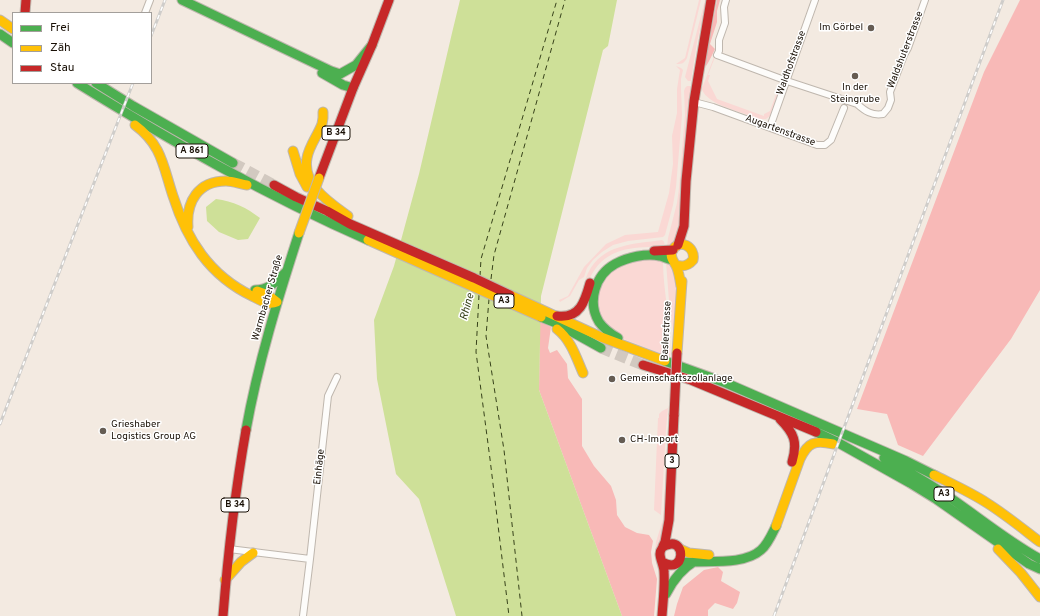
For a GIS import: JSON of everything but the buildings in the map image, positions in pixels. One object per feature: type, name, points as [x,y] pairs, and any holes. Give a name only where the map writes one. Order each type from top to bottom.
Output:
[{"type":"main road","points":[[25,12],[26,0]]},
{"type":"main road","points":[[174,0],[317,70],[343,85],[354,88]]},
{"type":"main road","points":[[182,0],[331,71],[347,77],[354,88]]},
{"type":"main road","name":"Warmbacher Straße","points":[[223,616],[225,580],[239,472],[253,395],[277,302],[299,233],[319,178],[389,0]]},
{"type":"main road","points":[[668,362],[607,332],[597,318],[593,300],[601,276],[610,266],[616,263],[638,256],[658,256],[677,264],[691,263],[694,256],[693,251],[689,246],[684,226],[686,181],[694,102],[711,0]]},
{"type":"main road","points":[[0,20],[12,28]]},
{"type":"main road","points":[[0,34],[12,42]]},
{"type":"main road","points":[[340,74],[356,65],[372,45]]},
{"type":"main road","name":"A 861","points":[[79,84],[168,138],[255,186],[330,223],[387,244],[473,282]]},
{"type":"main road","name":"A 861","points":[[98,84],[137,105],[233,163]]},
{"type":"main road","points":[[323,112],[324,120],[306,163],[311,184],[327,200],[372,233]]},
{"type":"main road","points":[[130,116],[134,124],[147,135],[157,148],[178,212],[193,242],[205,259],[226,281],[242,291],[271,304],[277,302],[268,294],[246,288],[228,279],[213,264],[193,237],[188,226],[187,214],[191,202],[196,193],[204,186],[226,181],[255,186]]},
{"type":"main road","points":[[293,151],[302,180],[326,205],[350,224]]},
{"type":"main road","name":"A 861","points":[[274,185],[350,224],[372,233],[387,244]]},
{"type":"main road","points":[[308,197],[327,212]]},
{"type":"main road","points":[[677,264],[671,256],[684,226]]},
{"type":"main road","points":[[583,373],[566,338],[556,322],[560,316],[568,315],[581,307],[586,298],[591,281],[599,268],[618,255],[634,251],[662,251],[682,244],[689,246]]},
{"type":"main road","name":"Baslerstrasse","points":[[663,546],[669,533],[681,286],[677,264]]},
{"type":"main road","points":[[257,291],[271,286],[286,272]]},
{"type":"main road","name":"A3","points":[[473,282],[537,316],[601,337],[726,383],[906,461],[957,486],[998,510],[1040,542]]},
{"type":"main road","name":"A3","points":[[473,282],[556,322],[601,348]]},
{"type":"main road","name":"A3","points":[[643,365],[691,380],[835,441],[923,491],[981,532],[1029,564],[1040,569]]},
{"type":"main road","points":[[662,562],[668,565],[688,560],[737,560],[752,556],[759,552],[763,547],[771,536],[796,449],[795,438],[791,430],[777,416]]},
{"type":"main road","name":"A3","points":[[844,434],[950,498],[1016,545],[1040,559]]},
{"type":"main road","points":[[662,616],[665,584],[664,566],[660,554],[663,546],[675,544],[679,548],[689,553],[704,555],[736,556],[744,554],[756,546],[773,525],[800,459],[807,447],[815,443],[825,442],[858,454]]},
{"type":"main road","name":"A3","points":[[981,532],[1021,573],[1040,597]]},
{"type":"main road","points":[[665,584],[669,574],[681,558],[681,552],[669,533]]},
{"type":"main road","points":[[225,580],[239,563],[246,556],[252,553]]},
{"type":"main road","points":[[663,599],[679,572],[697,560]]},
{"type":"street","points":[[726,0],[724,7],[725,23],[719,40],[719,51],[717,56],[787,81]]},
{"type":"street","name":"Waldhofstrasse","points":[[770,127],[815,0]]},
{"type":"street","name":"Waldshuterstrasse","points":[[787,81],[857,104],[867,112],[876,115],[883,114],[888,108],[890,92],[925,0]]},
{"type":"street","points":[[144,12],[149,2]]},
{"type":"street","name":"Augartenstrasse","points":[[694,102],[713,107],[817,145],[826,145],[831,140],[844,108]]},
{"type":"street","name":"Einhäge","points":[[303,616],[328,396],[337,377]]},
{"type":"street","points":[[229,549],[310,559]]},
{"type":"shaded area","points":[[699,0],[701,0],[687,58],[683,63],[676,64],[685,58]]},
{"type":"shaded area","points":[[705,0],[707,0],[697,42],[691,81],[688,81],[685,77]]},
{"type":"shaded area","points":[[717,0],[720,0],[717,11],[717,22],[710,44],[715,49],[706,66],[705,63]]},
{"type":"shaded area","points":[[1020,0],[1040,0],[1040,290],[1011,339],[923,456],[898,445],[887,414],[857,409],[984,72]]},
{"type":"shaded area","points":[[714,57],[708,75],[710,75],[708,81],[717,99],[764,116],[764,114],[770,111],[778,89],[779,90],[770,116],[766,119],[760,119],[720,105],[706,95],[701,86],[703,86]]},
{"type":"shaded area","points":[[676,66],[683,70],[681,79],[682,115],[676,187],[665,235],[663,237],[628,241],[613,245],[602,252],[587,268],[584,277],[579,280],[570,296],[560,302],[559,300],[568,296],[584,267],[606,244],[625,235],[658,232],[669,193],[673,164],[672,136],[677,113],[677,89],[680,70]]},
{"type":"shaded area","points":[[687,86],[691,86],[680,229],[677,242],[667,248],[679,188],[685,115],[684,91]]},
{"type":"shaded area","points":[[662,240],[664,242],[664,247],[633,248],[614,253],[606,258],[592,274],[580,299],[588,273],[594,263],[602,256],[620,247]]},
{"type":"shaded area","points":[[648,259],[663,261],[664,285],[670,333],[670,357],[626,340],[613,332],[600,314],[597,299],[600,287],[606,276],[619,266]]},
{"type":"shaded area","points":[[666,262],[674,269],[677,282],[674,341],[669,301]]},
{"type":"shaded area","points":[[540,321],[551,327],[548,348],[550,353],[557,350],[567,364],[568,378],[582,399],[582,446],[594,466],[611,486],[616,500],[617,515],[625,527],[637,533],[649,535],[653,541],[651,552],[652,563],[657,579],[654,616],[622,616],[539,390]]},
{"type":"shaded area","points":[[668,408],[661,515],[654,510],[658,418],[662,411]]},
{"type":"shaded area","points":[[670,416],[659,616],[657,616],[660,578],[655,552],[656,542],[663,519]]},
{"type":"shaded area","points":[[718,567],[723,572],[721,581],[740,592],[737,603],[733,609],[715,603],[708,610],[708,616],[674,616],[683,587],[704,570]]},
{"type":"water","name":"Rhine","points":[[460,0],[617,0],[608,46],[603,50],[541,296],[539,390],[622,616],[456,616],[419,499],[396,474],[377,379],[374,320],[394,266],[419,174]]},
{"type":"water","points":[[216,199],[228,201],[240,206],[260,218],[248,239],[238,240],[219,232],[207,221],[206,207]]},
{"type":"ferry route","points":[[480,276],[481,259],[557,0]]},
{"type":"ferry route","points":[[491,279],[494,255],[565,0]]},
{"type":"ferry route","points":[[479,295],[476,352],[509,616]]},
{"type":"ferry route","points":[[489,299],[486,336],[504,450],[522,616]]},
{"type":"tunnel","points":[[233,163],[274,185]]},
{"type":"tunnel","points":[[601,348],[643,365]]},
{"type":"railway","points":[[152,33],[165,0]]},
{"type":"railway","points":[[774,616],[1003,0]]},
{"type":"railway","points":[[0,424],[133,84]]},
{"type":"traffic: fast","points":[[182,0],[340,74],[356,65],[372,45]]},
{"type":"traffic: fast","points":[[0,34],[12,42]]},
{"type":"traffic: fast","points":[[322,73],[343,85],[353,88]]},
{"type":"traffic: fast","points":[[79,84],[220,167],[293,205],[368,240]]},
{"type":"traffic: fast","points":[[98,84],[233,163]]},
{"type":"traffic: fast","points":[[246,430],[256,380],[269,331],[299,233]]},
{"type":"traffic: fast","points":[[618,338],[603,327],[595,314],[595,290],[602,275],[615,264],[637,256],[655,255],[672,260]]},
{"type":"traffic: fast","points":[[255,290],[269,287],[286,272]]},
{"type":"traffic: fast","points":[[541,317],[556,323],[601,348]]},
{"type":"traffic: fast","points":[[665,361],[726,383],[906,461],[934,475]]},
{"type":"traffic: fast","points":[[816,432],[910,483],[936,499],[1029,564],[1040,569]]},
{"type":"traffic: fast","points":[[884,458],[944,493],[1006,538],[1040,559]]},
{"type":"traffic: fast","points":[[678,563],[733,561],[743,559],[761,550],[770,539],[776,526]]},
{"type":"traffic: fast","points":[[666,594],[678,575],[695,561]]},
{"type":"traffic: slow","points":[[0,20],[12,28]]},
{"type":"traffic: slow","points":[[323,112],[322,124],[307,158],[307,168],[313,185],[318,192],[348,216]]},
{"type":"traffic: slow","points":[[135,125],[151,140],[156,148],[164,166],[173,196],[185,227],[202,255],[223,278],[237,287],[264,302],[277,302],[268,295],[257,291]]},
{"type":"traffic: slow","points":[[293,151],[300,174],[307,187]]},
{"type":"traffic: slow","points":[[299,233],[319,178]]},
{"type":"traffic: slow","points":[[188,227],[189,209],[192,201],[201,189],[216,182],[226,181],[247,185]]},
{"type":"traffic: slow","points":[[368,240],[541,317]]},
{"type":"traffic: slow","points":[[676,265],[685,266],[693,260],[692,251],[686,245],[683,244],[675,247],[671,253],[678,270],[681,286]]},
{"type":"traffic: slow","points":[[677,353],[682,281]]},
{"type":"traffic: slow","points":[[510,295],[601,337],[665,361]]},
{"type":"traffic: slow","points":[[557,329],[570,344],[583,373]]},
{"type":"traffic: slow","points":[[776,526],[803,453],[813,444],[821,442],[833,444]]},
{"type":"traffic: slow","points":[[934,475],[987,503],[1040,542]]},
{"type":"traffic: slow","points":[[680,549],[689,553],[709,555]]},
{"type":"traffic: slow","points":[[998,549],[1021,573],[1040,597]]},
{"type":"traffic: slow","points":[[225,580],[241,562],[253,553]]},
{"type":"traffic: jam","points":[[25,12],[26,0]]},
{"type":"traffic: jam","points":[[319,178],[353,88],[372,45],[389,0]]},
{"type":"traffic: jam","points":[[678,245],[684,226],[686,181],[694,101],[711,0]]},
{"type":"traffic: jam","points":[[274,185],[350,224],[510,295]]},
{"type":"traffic: jam","points":[[654,251],[673,250]]},
{"type":"traffic: jam","points":[[557,316],[571,315],[576,312],[586,296],[590,283]]},
{"type":"traffic: jam","points":[[674,415],[677,353]]},
{"type":"traffic: jam","points":[[643,365],[691,380],[816,432]]},
{"type":"traffic: jam","points":[[663,546],[669,520],[674,415]]},
{"type":"traffic: jam","points":[[780,419],[792,433],[794,438],[795,449],[792,462]]},
{"type":"traffic: jam","points":[[223,616],[232,523],[246,430]]},
{"type":"traffic: jam","points":[[662,562],[670,565],[676,564],[681,556],[678,546],[673,544],[666,546],[662,548],[660,553],[661,558],[664,570],[662,616]]},
{"type":"place","name":"Im Görbel","points":[[871,28]]},
{"type":"place","name":"In der Steingrube","points":[[855,76]]},
{"type":"place","name":"Gemeinschaftszollanlage","points":[[612,379]]},
{"type":"place","name":"Grieshaber Logistics Group AG","points":[[103,431]]},
{"type":"place","name":"CH-Import","points":[[622,440]]}]
